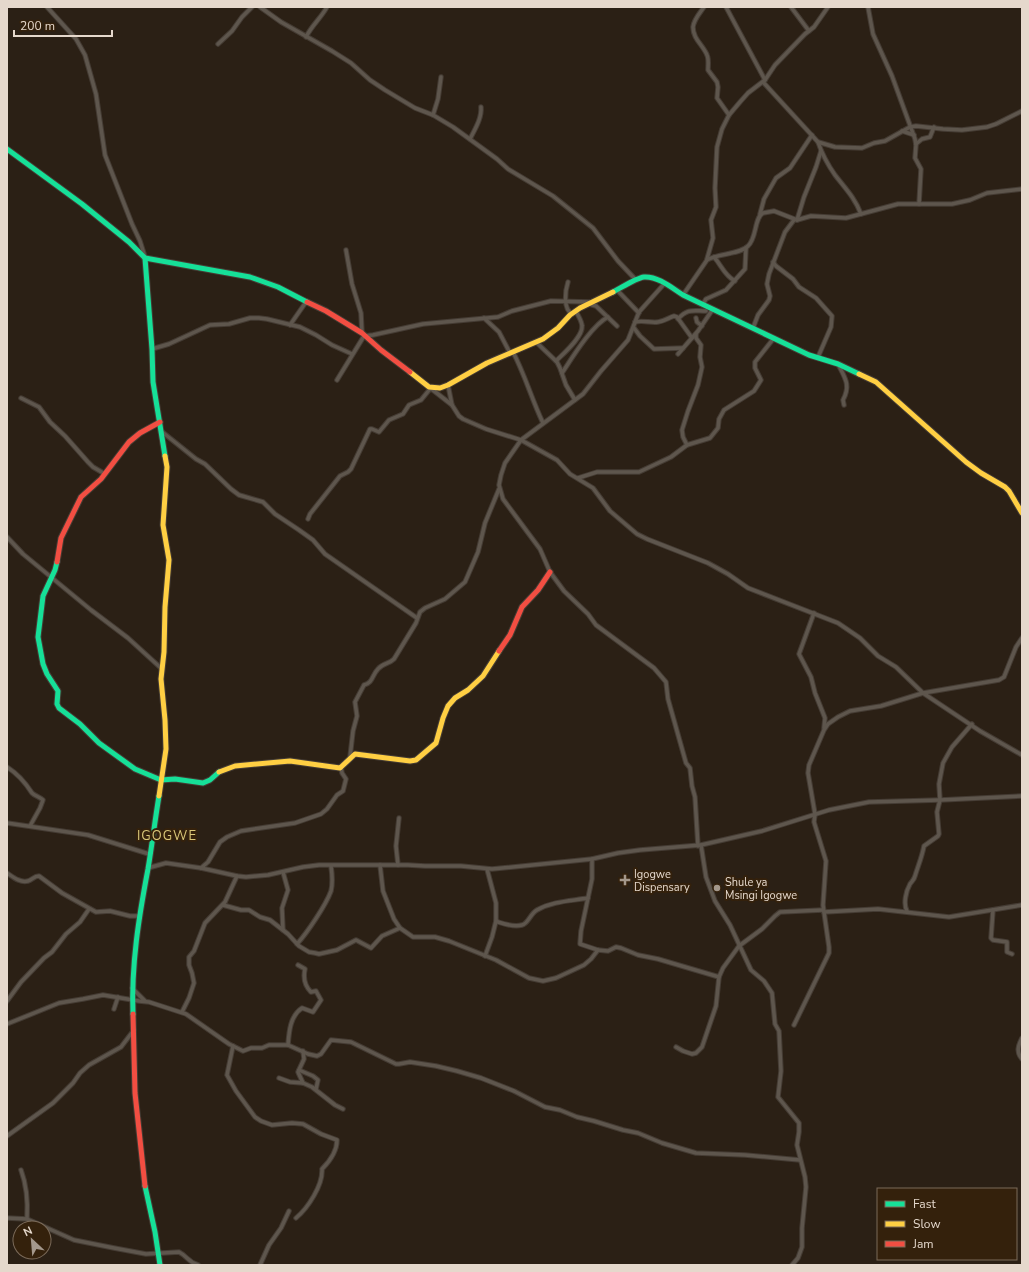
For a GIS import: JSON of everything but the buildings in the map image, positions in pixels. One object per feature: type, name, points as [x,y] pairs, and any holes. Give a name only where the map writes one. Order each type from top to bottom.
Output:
[{"type":"street","points":[[47,7],[76,39],[85,55],[96,94],[105,155],[140,241],[145,258],[153,382],[167,467],[163,525],[169,560],[161,686],[165,714],[165,758],[140,916],[132,988],[135,1093],[145,1185],[160,1265]]},
{"type":"street","points":[[218,44],[232,32],[242,17],[252,7]]},
{"type":"street","points":[[260,7],[281,22],[351,63],[370,80],[385,90],[415,108],[454,126],[508,169],[553,196],[593,228],[618,261],[636,280]]},
{"type":"street","points":[[306,37],[327,7]]},
{"type":"street","points":[[704,7],[694,26],[695,36],[699,45],[707,56],[708,70],[718,87],[717,98],[729,115]]},
{"type":"street","points":[[726,7],[764,81],[818,142],[821,151],[835,174],[857,202],[861,214]]},
{"type":"street","points":[[792,7],[809,31]]},
{"type":"street","points":[[683,295],[707,260],[711,251],[713,238],[711,220],[717,203],[715,188],[718,142],[722,129],[729,115],[748,93],[764,81],[775,65],[819,21],[828,7]]},
{"type":"street","points":[[868,7],[874,34],[892,76],[914,135],[916,144],[915,158],[921,166],[922,176],[919,204]]},
{"type":"street","points":[[433,115],[438,99],[441,77]]},
{"type":"street","points":[[470,139],[482,111],[481,107]]},
{"type":"street","points":[[818,142],[835,147],[862,148],[874,143],[885,141],[910,127],[916,126],[964,130],[987,127],[1022,111]]},
{"type":"street","points":[[916,144],[922,139],[930,137],[934,128]]},
{"type":"street","points":[[902,131],[914,135]]},
{"type":"street","points":[[708,317],[704,304],[706,298],[726,290],[745,268],[746,248],[752,240],[764,199],[776,178],[790,168],[812,135]]},
{"type":"street","points":[[7,149],[87,208],[129,242],[145,258],[250,277],[278,286],[331,314],[363,335],[452,405],[459,416],[463,419],[486,429],[521,440],[557,460],[570,474],[593,488],[610,511],[620,521],[642,537],[708,563],[728,574],[748,588],[838,623],[853,633],[878,656],[896,667],[923,693],[1022,755]]},
{"type":"street","points":[[753,328],[758,315],[770,298],[767,284],[773,262],[785,232],[796,220],[821,151]]},
{"type":"street","points":[[760,214],[774,211],[796,220],[811,216],[846,218],[898,204],[952,204],[970,200],[987,192],[1022,189]]},
{"type":"street","points":[[707,260],[746,248]]},
{"type":"street","points":[[337,380],[342,374],[363,335],[361,313],[352,284],[346,250]]},
{"type":"street","points":[[714,257],[722,266],[726,275],[735,281]]},
{"type":"street","points":[[773,262],[793,279],[799,287],[816,298],[832,316],[831,327],[818,358]]},
{"type":"street","points":[[429,388],[440,388],[448,385],[486,363],[536,342],[550,334],[572,312],[636,280],[649,277],[665,283],[683,295],[809,355],[838,364],[879,384],[888,394],[966,462],[1009,490],[1022,513]]},
{"type":"street","points":[[556,361],[573,345],[582,329],[582,324],[572,312],[566,301],[568,282]]},
{"type":"street","points":[[160,422],[140,433],[129,442],[121,450],[101,479],[81,497],[62,538],[58,562],[43,596],[39,618],[38,637],[44,668],[59,692],[58,707],[80,724],[99,743],[111,752],[136,769],[161,780],[175,779],[203,783],[210,780],[217,773],[235,766],[274,762],[295,762],[336,768],[341,767],[346,764],[350,756],[353,731],[357,716],[356,702],[360,691],[364,684],[368,684],[381,665],[393,661],[422,610],[445,599],[465,582],[478,552],[485,523],[500,488],[501,474],[505,464],[521,440],[583,394],[628,340],[639,313],[665,283]]},
{"type":"street","points":[[617,290],[639,313]]},
{"type":"street","points":[[363,335],[389,332],[411,326],[498,317],[512,311],[551,301],[589,303],[596,306],[617,326]]},
{"type":"street","points":[[290,325],[306,302]]},
{"type":"street","points":[[678,354],[696,334],[713,309]]},
{"type":"street","points":[[678,319],[683,314],[691,310],[706,311]]},
{"type":"street","points":[[635,322],[665,321],[674,316],[692,338]]},
{"type":"street","points":[[562,373],[589,334],[601,320],[608,317]]},
{"type":"street","points":[[152,349],[169,344],[212,324],[228,324],[250,318],[258,318],[300,327],[326,342],[352,354]]},
{"type":"street","points":[[484,318],[499,332],[520,365],[532,400],[543,424]]},
{"type":"street","points":[[696,318],[697,322],[702,326]]},
{"type":"street","points":[[634,328],[654,350],[683,348]]},
{"type":"street","points":[[687,445],[683,437],[682,430],[698,385],[702,367],[700,357],[701,345],[696,338],[696,334]]},
{"type":"street","points":[[578,478],[598,472],[639,472],[671,457],[687,445],[712,437],[718,428],[720,416],[724,410],[757,388],[761,380],[755,368],[755,362],[774,338]]},
{"type":"street","points":[[536,342],[556,361],[566,385],[575,400]]},
{"type":"street","points":[[838,364],[846,380],[847,392],[843,400],[844,404]]},
{"type":"street","points":[[448,385],[452,405]]},
{"type":"street","points":[[308,519],[310,514],[340,476],[351,469],[370,429],[372,428],[379,432],[389,420],[403,414],[409,405],[421,400],[429,388]]},
{"type":"street","points":[[21,398],[39,407],[50,422],[65,436],[88,462],[105,474]]},
{"type":"street","points":[[161,431],[205,464],[230,489],[239,495],[263,502],[278,517],[305,534],[325,554],[417,618]]},
{"type":"street","points":[[500,488],[503,499],[540,549],[550,572],[564,591],[588,614],[596,625],[654,668],[666,682],[668,699],[686,763],[690,768],[695,797],[699,845],[706,877],[712,895],[730,925],[751,970],[764,981],[772,993],[776,1024],[779,1031],[781,1071],[778,1097],[799,1123],[800,1127],[797,1145],[806,1187],[802,1228],[802,1247],[798,1258],[792,1265]]},
{"type":"street","points":[[7,537],[23,554],[128,638],[162,669]]},
{"type":"street","points":[[350,756],[359,754],[413,761],[418,759],[426,750],[434,745],[438,738],[448,706],[455,698],[468,690],[483,676],[510,635],[522,607],[538,590],[550,572]]},
{"type":"street","points":[[814,613],[799,654],[812,677],[815,693],[823,713],[825,722],[824,730]]},
{"type":"street","points":[[794,1025],[829,953],[829,941],[824,911],[826,861],[814,822],[815,814],[808,779],[808,770],[824,730],[828,724],[843,714],[881,706],[923,693],[994,682],[1001,679],[1006,672],[1016,647],[1022,638]]},
{"type":"street","points":[[907,911],[904,905],[910,885],[914,879],[916,869],[921,859],[924,846],[938,836],[937,816],[940,800],[939,784],[945,757],[972,724]]},
{"type":"street","points":[[7,766],[30,788],[33,794],[43,800],[30,826]]},
{"type":"street","points":[[201,868],[208,862],[220,842],[227,837],[241,831],[294,823],[311,818],[325,811],[344,788],[346,779],[342,773],[341,767]]},
{"type":"street","points":[[148,868],[166,863],[201,868],[237,876],[255,876],[312,866],[461,866],[487,869],[592,859],[634,850],[699,845],[760,831],[815,814],[869,802],[1022,796]]},
{"type":"street","points":[[398,865],[396,846],[399,818]]},
{"type":"street","points":[[7,823],[88,835],[149,854]]},
{"type":"street","points":[[592,859],[592,879],[581,931],[580,944],[598,950],[609,951],[616,947],[621,948],[638,955],[658,959],[719,977]]},
{"type":"street","points":[[380,865],[384,896],[394,919],[400,928],[413,937],[435,937],[485,956],[529,978],[543,981],[556,978],[584,965],[598,950]]},
{"type":"street","points":[[297,944],[307,932],[331,890],[331,866]]},
{"type":"street","points":[[485,956],[496,920],[496,903],[487,869]]},
{"type":"street","points":[[283,872],[288,890],[282,909],[283,930]]},
{"type":"street","points":[[7,873],[21,881],[27,881],[39,876],[62,893],[97,912],[110,911],[130,916],[140,916]]},
{"type":"street","points":[[182,1012],[194,983],[189,964],[189,957],[194,952],[205,923],[228,898],[237,876]]},
{"type":"street","points":[[496,920],[500,923],[523,925],[532,913],[540,908],[558,902],[588,898]]},
{"type":"street","points":[[223,905],[250,911],[260,917],[270,920],[297,944],[309,952],[317,954],[337,950],[356,940],[370,948],[382,936],[400,928]]},
{"type":"street","points":[[676,1047],[692,1054],[696,1053],[702,1046],[716,1006],[719,977],[723,968],[740,946],[762,929],[780,912],[878,909],[907,911],[949,917],[1022,905]]},
{"type":"street","points":[[7,1001],[21,982],[44,958],[52,952],[66,934],[80,922],[89,909]]},
{"type":"street","points":[[993,910],[991,938],[993,940],[1007,942],[1007,952],[1012,954]]},
{"type":"street","points":[[288,1045],[289,1029],[297,1012],[302,1008],[313,1012],[321,1000],[316,991],[310,992],[304,981],[305,970],[298,964]]},
{"type":"street","points":[[132,988],[145,1001]]},
{"type":"street","points":[[7,1024],[59,1003],[83,1000],[100,994],[145,1001],[182,1012],[194,1018],[220,1039],[243,1051],[251,1048],[262,1048],[269,1045],[288,1045],[308,1054],[317,1056],[321,1054],[331,1040],[349,1041],[396,1064],[410,1062],[456,1071],[514,1091],[545,1107],[638,1133],[662,1143],[696,1153],[745,1155],[800,1160]]},
{"type":"street","points":[[114,1010],[118,997]]},
{"type":"street","points":[[7,1136],[53,1103],[89,1065],[121,1047],[134,1030]]},
{"type":"street","points":[[1022,1038],[1018,1050],[1022,1060]]},
{"type":"street","points":[[233,1046],[227,1075],[236,1092],[255,1117],[272,1125],[292,1123],[303,1124],[319,1134],[337,1140],[335,1151],[328,1163],[322,1169],[322,1177],[317,1190],[296,1218]]},
{"type":"street","points":[[303,1051],[304,1059],[298,1072],[303,1083]]},
{"type":"street","points":[[299,1070],[318,1080],[316,1089]]},
{"type":"street","points":[[279,1078],[290,1082],[303,1083],[316,1089],[343,1109]]},
{"type":"street","points":[[21,1170],[27,1196],[27,1219]]},
{"type":"street","points":[[260,1265],[269,1245],[280,1230],[289,1211]]},
{"type":"street","points":[[7,1218],[27,1219],[74,1240],[142,1253],[158,1254],[179,1252],[190,1262],[198,1265]]},
{"type":"traffic: fast","points":[[7,149],[82,204],[129,242],[145,258],[250,277],[278,287],[307,302]]},
{"type":"traffic: fast","points":[[145,258],[153,382],[165,456]]},
{"type":"traffic: fast","points":[[613,292],[641,278],[654,278],[665,283],[683,295],[809,355],[838,364],[859,374]]},
{"type":"traffic: fast","points":[[57,562],[43,596],[38,637],[43,664],[47,674],[58,691],[57,704],[59,708],[80,724],[99,743],[135,769],[161,780],[175,779],[203,783],[210,780],[219,772]]},
{"type":"traffic: fast","points":[[133,1014],[133,977],[136,941],[159,796]]},
{"type":"traffic: fast","points":[[145,1186],[155,1232],[160,1265]]},
{"type":"traffic: slow","points":[[410,372],[429,387],[440,388],[448,385],[487,363],[543,339],[558,328],[570,315],[580,308],[613,292]]},
{"type":"traffic: slow","points":[[859,374],[876,382],[966,462],[1005,487],[1022,513]]},
{"type":"traffic: slow","points":[[159,796],[166,749],[161,679],[169,560],[163,525],[167,467],[165,456]]},
{"type":"traffic: slow","points":[[219,772],[235,766],[290,761],[340,768],[355,754],[410,761],[416,760],[436,743],[448,706],[455,698],[468,690],[483,676],[499,651]]},
{"type":"traffic: jam","points":[[307,302],[326,311],[362,333],[381,350],[410,372]]},
{"type":"traffic: jam","points":[[57,562],[61,538],[81,497],[101,479],[129,442],[140,433],[160,422]]},
{"type":"traffic: jam","points":[[499,651],[510,635],[522,607],[538,590],[550,572]]},
{"type":"traffic: jam","points":[[133,1014],[135,1093],[145,1186]]},
{"type":"place","name":"Igogwe Dispensary","points":[[625,880]]},
{"type":"place","name":"Shule ya Msingi Igogwe","points":[[717,888]]},
{"type":"district","name":"IGOGWE","points":[[167,835]]}]
